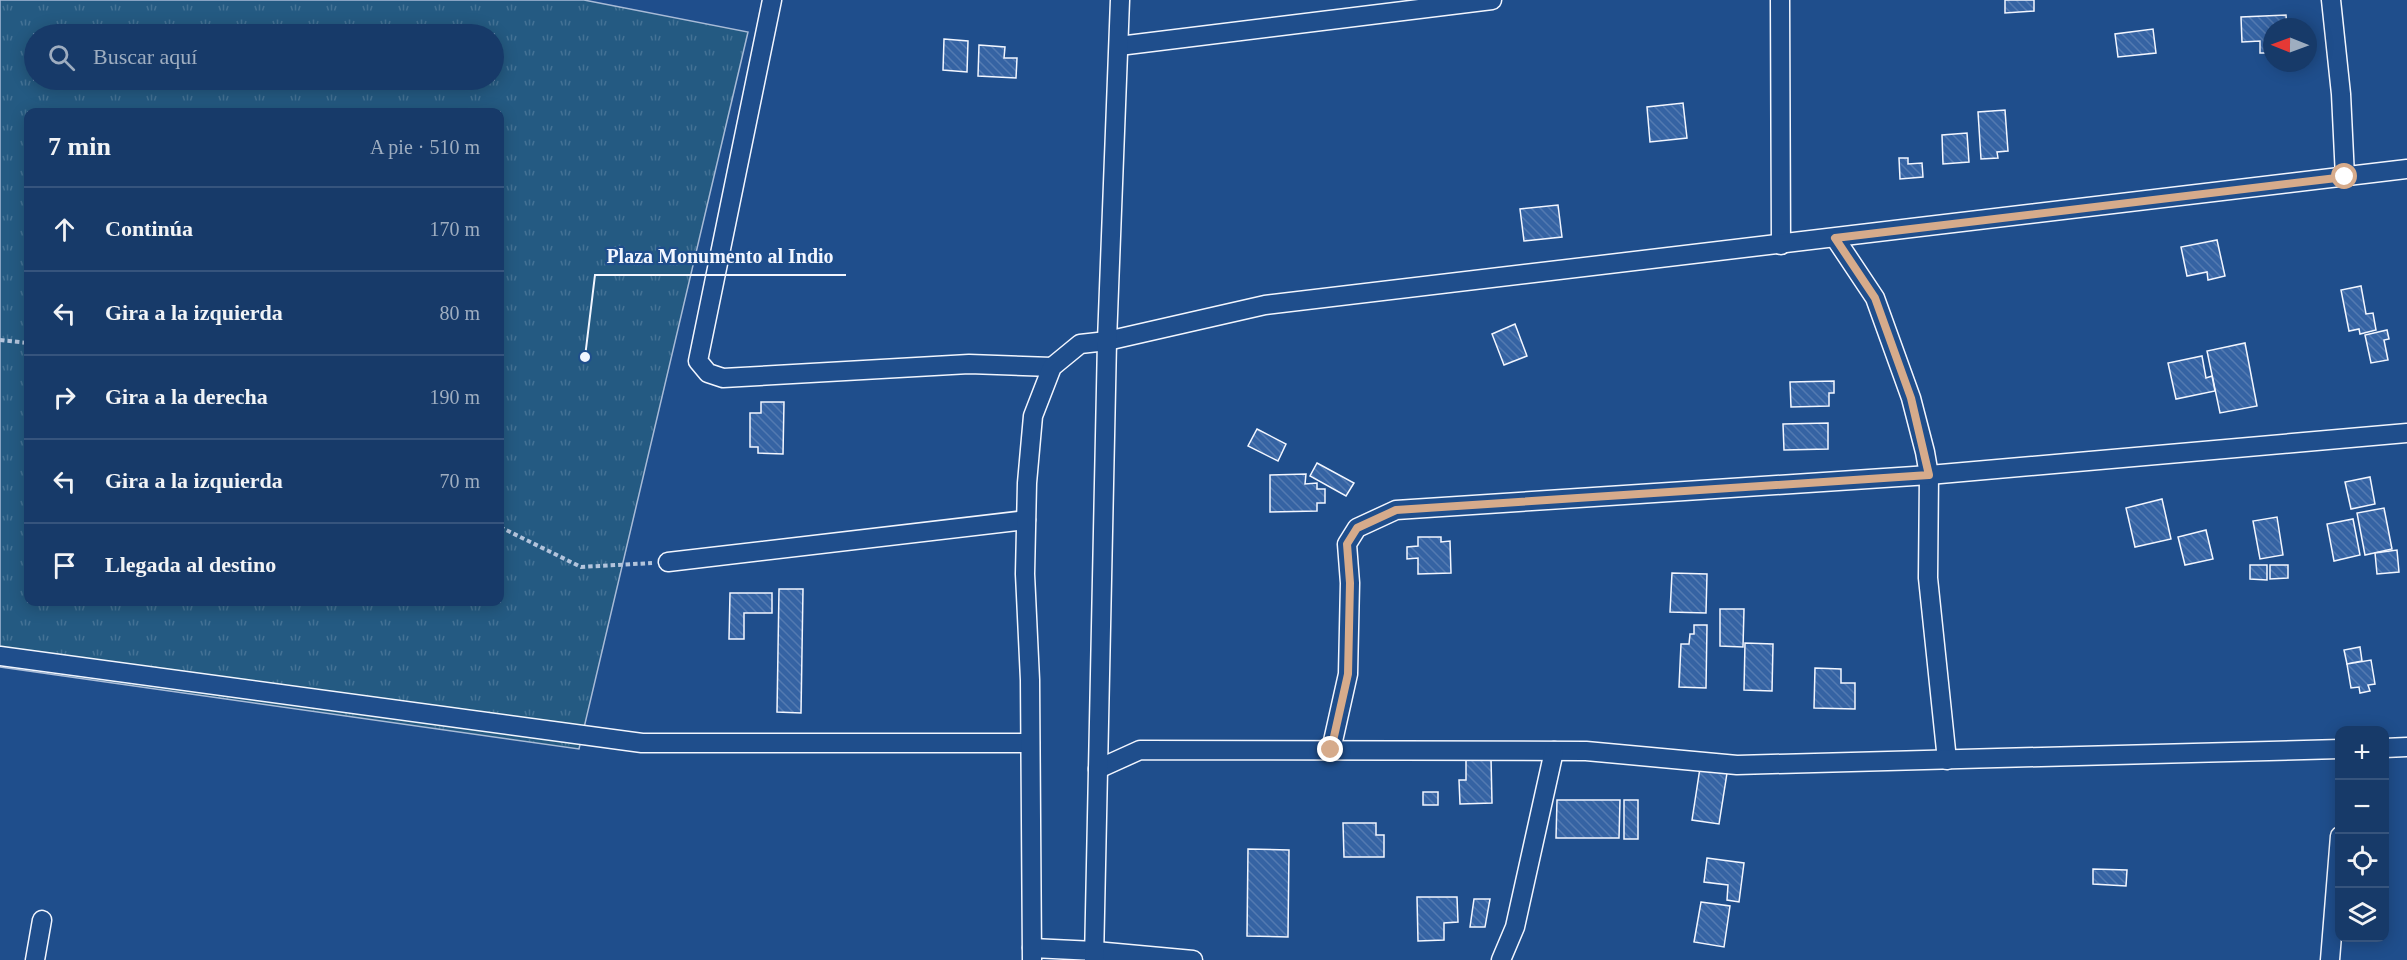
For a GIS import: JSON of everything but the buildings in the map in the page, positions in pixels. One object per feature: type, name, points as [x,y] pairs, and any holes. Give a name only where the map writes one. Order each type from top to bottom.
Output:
[{"type":"street","points":[[772,0],[698,361],[708,374],[723,378],[969,364],[1052,367]]},
{"type":"street","points":[[1094,955],[1107,341],[1120,0]]},
{"type":"street","points":[[1119,46],[1492,0]]},
{"type":"street","points":[[1780,0],[1781,245]]},
{"type":"street","points":[[2331,0],[2341,94],[2345,177]]},
{"type":"street","points":[[1193,960],[1032,954],[1030,743],[1025,574],[1027,483],[1033,416],[1052,367],[1080,344],[1107,341],[1265,305],[2407,169]]},
{"type":"street","points":[[1835,238],[1875,298],[1911,398],[1929,475],[1928,578],[1947,760]]},
{"type":"street","points":[[1331,750],[1348,674],[1350,583],[1347,544],[1357,528],[1396,510],[1929,475],[2407,433]]},
{"type":"street","points":[[668,562],[1026,520]]},
{"type":"street","points":[[0,656],[642,743],[1030,743]]},
{"type":"street","points":[[2389,748],[2407,747]]},
{"type":"street","points":[[1098,769],[1140,750],[1586,751],[1737,765],[2335,749]]},
{"type":"street","points":[[1501,960],[1515,927],[1554,751]]},
{"type":"street","points":[[2330,960],[2336,888]]},
{"type":"street","points":[[35,960],[42,920]]},
{"type":"path","points":[[0,340],[24,343]]},
{"type":"path","points":[[504,529],[581,567],[668,562]]},
{"type":"green space","points":[[0,0],[584,0],[748,32],[579,749],[0,667]]},
{"type":"place","name":"Plaza Monumento al Indio","points":[[585,357]]},
{"type":"route","points":[[1331,750],[1348,674],[1350,583],[1347,544],[1357,528],[1396,510],[1929,475],[1911,398],[1875,298],[1835,238],[2345,177]]}]
